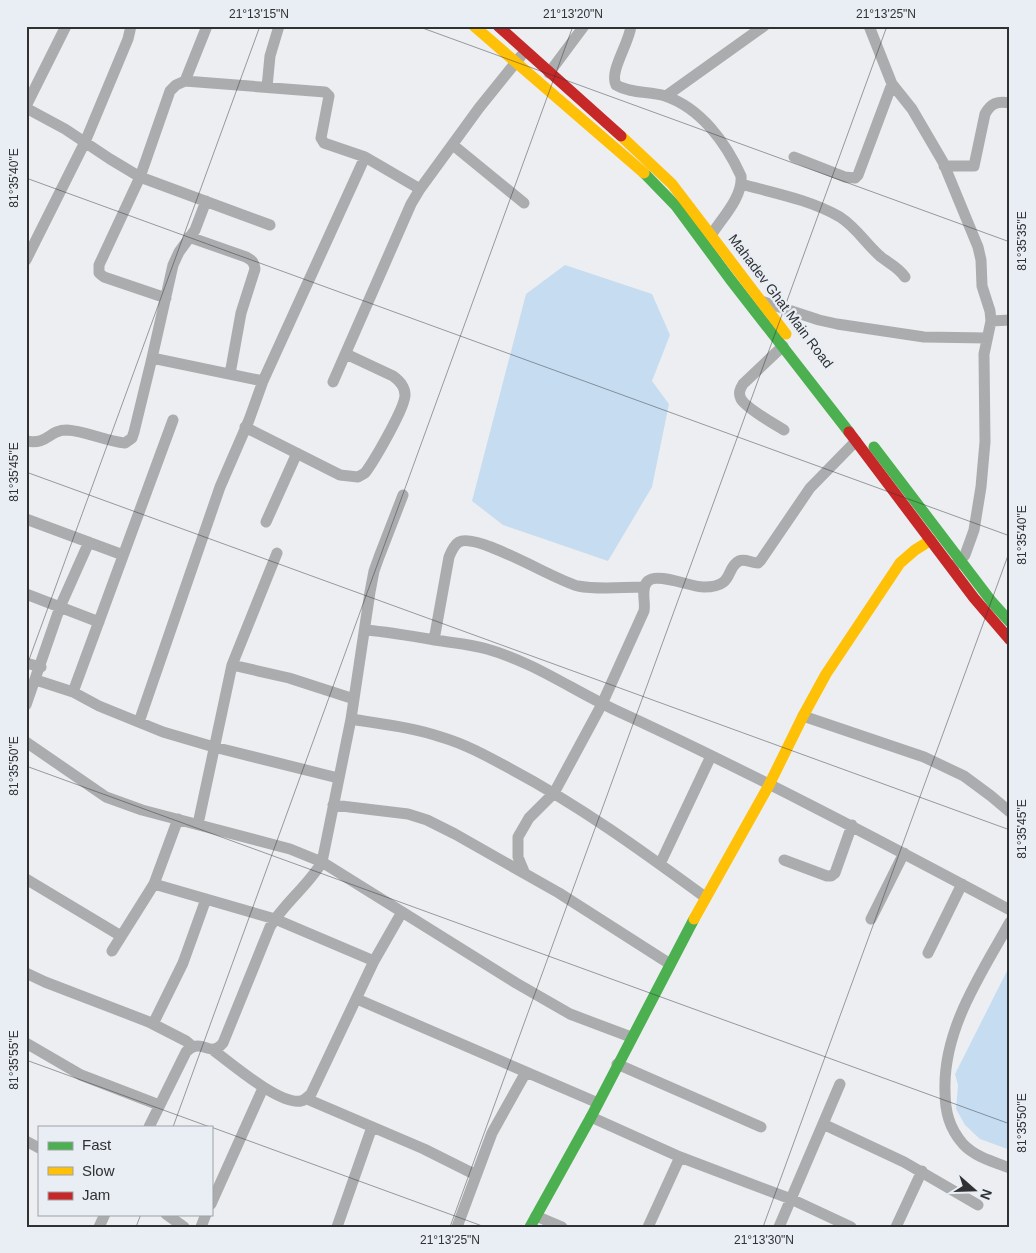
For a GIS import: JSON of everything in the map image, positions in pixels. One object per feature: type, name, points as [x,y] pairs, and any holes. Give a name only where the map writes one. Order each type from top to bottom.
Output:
[{"type":"street","points":[[66,26],[26,107],[65,129],[140,177],[270,225]]},
{"type":"street","points":[[26,260],[85,142],[128,39],[131,26]]},
{"type":"street","points":[[185,81],[207,26]]},
{"type":"street","points":[[267,87],[270,56],[279,26]]},
{"type":"street","points":[[474,26],[517,61],[661,189],[676,206],[931,540],[956,563],[974,598],[1010,640]]},
{"type":"street","name":"Mahadev Ghat Main Road","points":[[498,26],[665,177],[712,234],[956,563],[1010,622]]},
{"type":"street","points":[[550,73],[584,26]]},
{"type":"street","points":[[631,26],[630,37],[614,75],[616,85],[626,89],[666,96],[691,108],[711,127],[741,176],[742,184],[738,194],[712,234]]},
{"type":"street","points":[[666,96],[764,26]]},
{"type":"street","points":[[869,26],[892,84],[912,109],[944,166],[978,247],[981,260],[982,286],[990,311],[991,320],[984,354],[985,442],[982,487],[970,545],[965,555],[956,563]]},
{"type":"street","points":[[333,382],[411,204],[420,189],[525,51]]},
{"type":"street","points":[[166,298],[110,280],[99,272],[99,265],[140,177],[170,91],[176,85],[185,81],[325,92],[329,96],[321,138],[324,143],[365,157],[420,189]]},
{"type":"street","points":[[794,157],[845,177],[855,178],[858,175],[892,84]]},
{"type":"street","points":[[944,166],[974,166],[985,114],[995,102],[1010,103]]},
{"type":"street","points":[[453,145],[524,203]]},
{"type":"street","points":[[139,722],[220,487],[263,381],[365,157]]},
{"type":"street","points":[[742,184],[819,207],[840,217],[858,231],[882,257],[897,267],[905,277]]},
{"type":"street","points":[[26,441],[44,441],[55,432],[65,430],[125,444],[132,438],[173,266],[179,252],[195,230],[206,201]]},
{"type":"street","points":[[189,237],[251,260],[254,263],[255,269],[241,313],[230,374]]},
{"type":"street","points":[[761,301],[837,324],[924,337],[987,338]]},
{"type":"street","points":[[991,320],[1010,320]]},
{"type":"street","points":[[783,346],[743,384],[739,392],[740,398],[746,405],[784,430]]},
{"type":"street","points":[[245,427],[340,475],[358,477],[369,467],[403,404],[404,389],[399,380],[346,354]]},
{"type":"street","points":[[152,358],[263,381]]},
{"type":"street","points":[[73,692],[173,420]]},
{"type":"street","points":[[525,874],[518,857],[518,837],[529,818],[554,793],[602,704],[644,611],[644,587],[647,582],[653,578],[661,578],[693,586],[712,587],[723,583],[736,563],[741,560],[758,563],[810,488],[856,441]]},
{"type":"street","points":[[266,522],[297,453]]},
{"type":"street","points":[[213,1050],[219,1048],[223,1043],[231,1027],[270,927],[314,875],[322,862],[351,719],[370,592],[379,556],[404,495]]},
{"type":"street","points":[[26,519],[123,555]]},
{"type":"street","points":[[434,640],[448,557],[453,548],[460,542],[467,540],[490,547],[535,566],[564,582],[578,586],[594,588],[644,587]]},
{"type":"street","points":[[562,1227],[533,1222],[591,1117],[706,897],[770,784],[803,716],[826,674],[892,574],[908,555],[931,540]]},
{"type":"street","points":[[26,705],[41,667],[60,608],[89,542]]},
{"type":"street","points":[[198,824],[232,665],[278,553]]},
{"type":"street","points":[[26,594],[99,622]]},
{"type":"street","points":[[365,630],[412,635],[472,645],[510,657],[546,672],[602,704],[852,825],[1010,910]]},
{"type":"street","points":[[26,663],[41,667]]},
{"type":"street","points":[[232,665],[289,678],[354,699]]},
{"type":"street","points":[[36,680],[73,692],[99,706],[163,732],[214,747],[338,778]]},
{"type":"street","points":[[803,716],[915,754],[956,772],[964,776],[1010,812]]},
{"type":"street","points":[[351,719],[439,736],[461,744],[493,760],[554,793],[605,825],[706,897]]},
{"type":"street","points":[[26,742],[106,796],[142,810],[290,849],[322,862],[516,983],[570,1014],[631,1038]]},
{"type":"street","points":[[660,864],[711,756]]},
{"type":"street","points":[[333,805],[408,814],[427,820],[559,892],[670,964]]},
{"type":"street","points":[[112,951],[154,884],[178,819]]},
{"type":"street","points":[[784,860],[831,876],[852,825]]},
{"type":"street","points":[[872,919],[904,853]]},
{"type":"street","points":[[26,879],[121,936]]},
{"type":"street","points":[[154,884],[275,919],[374,961]]},
{"type":"street","points":[[928,953],[962,884]]},
{"type":"street","points":[[153,1024],[183,963],[206,899]]},
{"type":"street","points":[[149,1126],[186,1052],[193,1047],[200,1046],[213,1050],[263,1088],[288,1099],[300,1102],[306,1099],[311,1094],[374,961],[402,912]]},
{"type":"street","points":[[1010,922],[965,1005],[948,1050],[944,1074],[945,1110],[949,1122],[963,1144],[976,1154],[1010,1168]]},
{"type":"street","points":[[26,973],[153,1024],[186,1041],[193,1047]]},
{"type":"street","points":[[357,999],[598,1103]]},
{"type":"street","points":[[26,1043],[82,1075],[159,1105]]},
{"type":"street","points":[[618,1064],[761,1127]]},
{"type":"street","points":[[457,1227],[492,1134],[526,1072]]},
{"type":"street","points":[[779,1227],[840,1084]]},
{"type":"street","points":[[212,1202],[263,1088]]},
{"type":"street","points":[[306,1099],[424,1149],[476,1175]]},
{"type":"street","points":[[591,1117],[680,1157],[791,1199],[851,1227]]},
{"type":"street","points":[[823,1124],[922,1171],[978,1204]]},
{"type":"street","points":[[337,1227],[372,1127]]},
{"type":"street","points":[[26,1141],[38,1147]]},
{"type":"street","points":[[648,1227],[680,1157]]},
{"type":"street","points":[[896,1227],[922,1171]]},
{"type":"street","points":[[169,1216],[184,1227]]},
{"type":"water","points":[[565,265],[652,294],[670,335],[652,381],[669,404],[652,487],[608,561],[503,525],[472,501],[526,294]]},
{"type":"water","points":[[1010,965],[1010,1150],[980,1139],[965,1125],[956,1109],[958,1085],[955,1074]]},
{"type":"traffic: fast","points":[[644,173],[676,206],[849,432]]},
{"type":"traffic: fast","points":[[874,447],[992,602],[1010,622]]},
{"type":"traffic: fast","points":[[530,1227],[591,1117],[694,919]]},
{"type":"traffic: slow","points":[[474,26],[644,173]]},
{"type":"traffic: slow","points":[[621,136],[672,184],[786,334]]},
{"type":"traffic: slow","points":[[694,919],[769,785],[826,674],[900,563],[915,550],[931,540]]},
{"type":"traffic: jam","points":[[498,26],[621,136]]},
{"type":"traffic: jam","points":[[849,432],[974,598],[1010,640]]}]
